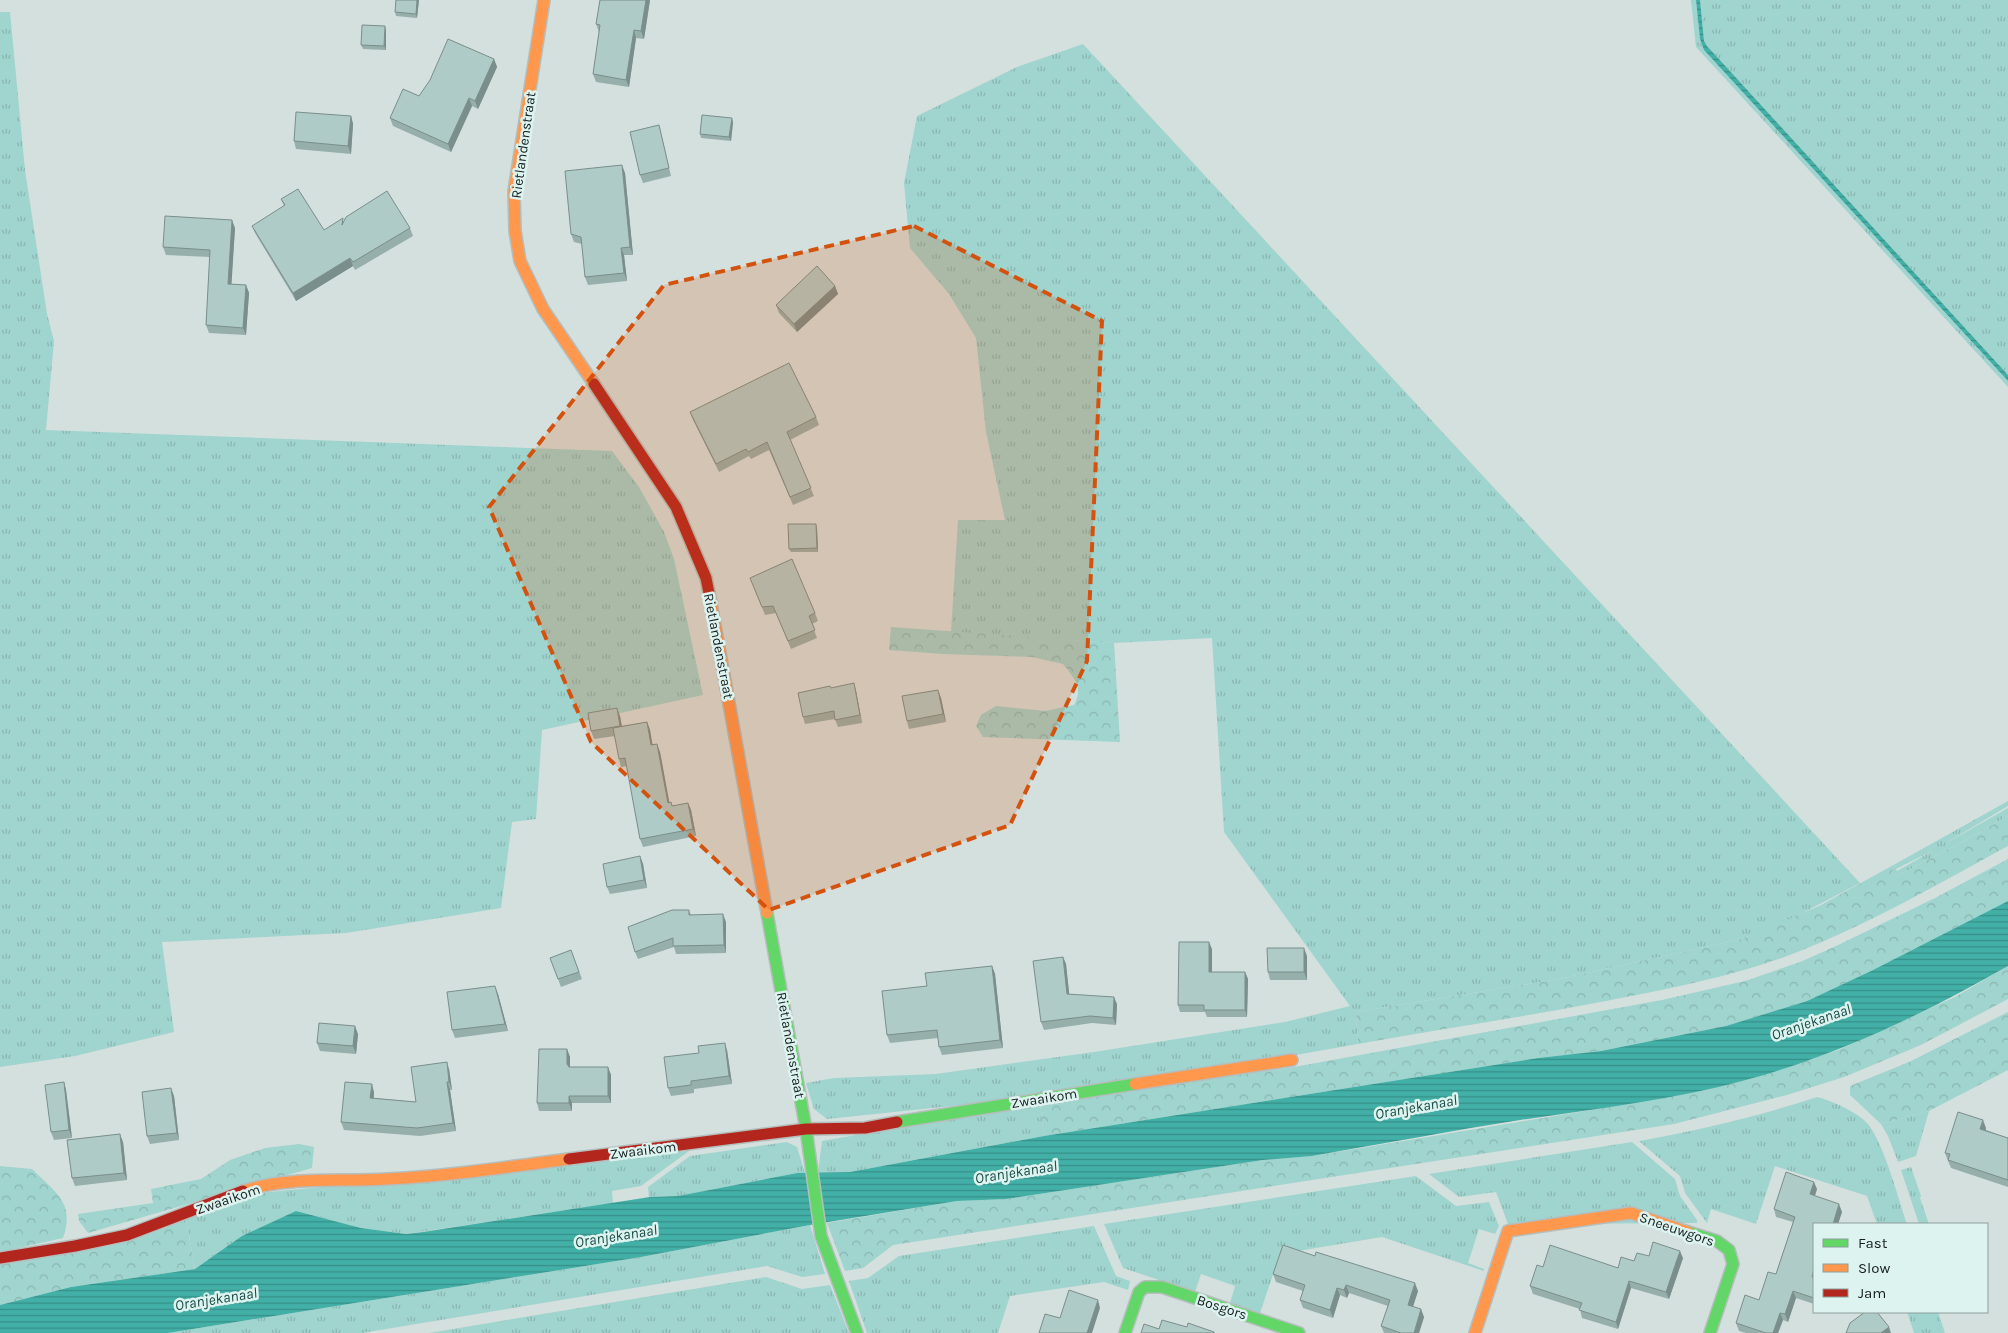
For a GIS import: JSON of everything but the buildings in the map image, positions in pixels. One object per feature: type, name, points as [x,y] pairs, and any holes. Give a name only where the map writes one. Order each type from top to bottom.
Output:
[{"type":"street","name":"Rietlandenstraat","points":[[544,0],[514,190],[515,232],[520,261],[543,309],[676,507],[706,578],[806,1129],[821,1236],[857,1333]]},
{"type":"street","name":"Zwaaikom","points":[[0,1258],[75,1246],[127,1234],[245,1190],[293,1181],[387,1179],[475,1171],[806,1129],[865,1128],[1008,1103],[1292,1060]]},
{"type":"street","name":"Sneeuwgors","points":[[1475,1333],[1508,1230],[1631,1213],[1717,1241],[1728,1250],[1733,1264],[1710,1333]]},
{"type":"street","name":"Bosgors","points":[[1125,1333],[1138,1292],[1145,1287],[1162,1287],[1299,1333]]},
{"type":"highlighted area","points":[[914,226],[1102,321],[1087,661],[1010,825],[769,910],[591,742],[489,507],[664,285]]},
{"type":"green space","points":[[1691,0],[1696,0],[1700,39],[1704,50],[2008,381],[2008,387],[1696,47]]},
{"type":"green space","points":[[1700,0],[2008,0],[2008,375],[1707,46],[1704,41]]},
{"type":"green space","points":[[0,12],[10,12],[25,170],[47,314],[54,341],[46,430],[612,451],[639,487],[664,532],[674,559],[703,695],[542,730],[536,819],[512,822],[501,908],[346,933],[162,942],[174,1032],[75,1056],[0,1067]]},
{"type":"green space","points":[[1083,44],[1860,883],[1791,919],[1742,939],[1559,979],[1356,1012],[1358,1044],[1261,1061],[981,1103],[827,1119],[814,1109],[806,1083],[834,1078],[936,1074],[1094,1052],[1285,1022],[1350,1006],[1224,832],[1212,638],[1114,643],[951,632],[958,520],[1005,520],[986,432],[976,338],[949,294],[910,248],[904,183],[917,116],[1017,67]]},
{"type":"green space","points":[[891,627],[1114,643],[1120,742],[983,737],[976,726],[981,715],[996,706],[1045,711],[1074,705],[1077,699],[1078,688],[1074,678],[1063,664],[1032,657],[889,650]]},
{"type":"green space","points":[[2008,801],[2008,806],[1941,846],[2008,808],[2008,816],[1966,840],[1897,876],[1891,873],[1897,863]],"holes":[[[1934,850],[1897,871],[1896,869]]]},
{"type":"green space","points":[[2008,816],[2008,846],[1876,916],[1823,942],[1795,953],[1712,979],[1647,993],[1358,1044],[1356,1012],[1559,979],[1742,939],[1821,905],[1897,863],[1891,873],[1897,876]]},
{"type":"green space","points":[[2008,859],[2008,901],[1873,970],[1807,1001],[1726,1026],[1601,1051],[1538,1058],[1044,1136],[1040,1103],[1294,1067],[1662,1000],[1745,981],[1800,962],[1834,947],[1935,898]]},
{"type":"green space","points":[[2008,966],[2008,999],[1921,1045],[1844,1077],[1787,1095],[1674,1124],[893,1245],[863,1268],[845,1271],[827,1223],[957,1201],[1006,1199],[1263,1160],[1312,1156],[1622,1105],[1747,1080],[1838,1050],[1955,997]]},
{"type":"green space","points":[[2008,1012],[2008,1070],[1929,1111],[1881,1124],[1850,1095],[1850,1086],[1909,1062]]},
{"type":"green space","points":[[1817,1097],[1844,1107],[1864,1120],[1880,1144],[1907,1223],[1877,1223],[1867,1196],[1775,1166],[1756,1224],[1711,1209],[1707,1223],[1685,1193],[1680,1176],[1639,1141],[1729,1122]]},
{"type":"green space","points":[[1040,1103],[1044,1136],[850,1172],[818,1173],[822,1141]]},
{"type":"green space","points":[[1929,1111],[1916,1156],[1898,1162],[1881,1124]]},
{"type":"green space","points":[[787,1142],[797,1147],[805,1173],[678,1196],[649,1197],[648,1187],[690,1156]]},
{"type":"green space","points":[[1632,1142],[1675,1179],[1680,1196],[1697,1220],[1697,1223],[1508,1224],[1496,1192],[1459,1197],[1429,1174]]},
{"type":"green space","points":[[299,1144],[314,1147],[312,1168],[88,1233],[79,1221],[78,1214],[153,1203],[151,1189],[201,1179],[230,1160],[265,1148]]},
{"type":"green space","points":[[689,1151],[641,1186],[612,1191],[613,1203],[406,1234],[361,1228],[296,1211],[218,1254],[195,1269],[186,1219],[248,1194]]},
{"type":"green space","points":[[0,1166],[32,1169],[55,1191],[65,1207],[67,1216],[63,1238],[0,1252]]},
{"type":"green space","points":[[1911,1167],[1929,1223],[1919,1223],[1901,1170]]},
{"type":"green space","points":[[1416,1176],[1456,1206],[1489,1202],[1499,1226],[1495,1234],[1479,1229],[1468,1263],[1484,1269],[1484,1271],[1382,1237],[1280,1254],[1260,1313],[1230,1303],[1235,1286],[1201,1274],[1195,1292],[1123,1268],[1104,1224]]},
{"type":"green space","points":[[186,1219],[195,1269],[71,1287],[0,1305],[0,1263]]},
{"type":"green space","points":[[810,1225],[825,1274],[802,1277],[767,1266],[362,1333],[168,1333],[641,1257]]},
{"type":"green space","points":[[1094,1226],[1116,1276],[1130,1281],[1128,1290],[1104,1282],[1010,1296],[998,1333],[867,1333],[849,1281],[868,1278],[899,1256]]},
{"type":"green space","points":[[766,1277],[802,1289],[830,1285],[849,1333],[429,1333]]},
{"type":"green space","points":[[1907,1313],[1938,1313],[1945,1333],[1914,1333]]},
{"type":"water","points":[[1696,0],[1700,0],[1704,41],[1707,46],[2008,375],[2008,381],[1704,50],[1700,39]]},
{"type":"water","name":"Oranjekanaal","points":[[2008,901],[2008,966],[1913,1016],[1848,1045],[1780,1070],[1718,1087],[1633,1103],[1494,1124],[1312,1156],[1263,1160],[1006,1199],[957,1201],[810,1225],[641,1257],[168,1333],[0,1333],[0,1305],[71,1287],[195,1269],[242,1236],[296,1211],[361,1228],[406,1234],[423,1232],[650,1197],[678,1196],[797,1173],[850,1172],[1044,1136],[1538,1058],[1601,1051],[1726,1026],[1807,1001],[1873,970]]},
{"type":"traffic: fast","points":[[767,913],[806,1129],[821,1236],[857,1333]]},
{"type":"traffic: fast","points":[[897,1122],[1135,1084]]},
{"type":"traffic: fast","points":[[1688,1232],[1717,1241],[1729,1250],[1733,1264],[1710,1333]]},
{"type":"traffic: fast","points":[[1125,1333],[1139,1292],[1145,1287],[1162,1287],[1299,1333]]},
{"type":"traffic: slow","points":[[544,0],[514,191],[515,231],[520,261],[543,309],[594,384]]},
{"type":"traffic: slow","points":[[709,593],[767,913]]},
{"type":"traffic: slow","points":[[1135,1084],[1292,1060]]},
{"type":"traffic: slow","points":[[243,1191],[260,1186],[296,1181],[410,1178],[569,1159]]},
{"type":"traffic: slow","points":[[1475,1333],[1508,1231],[1631,1213],[1688,1232]]},
{"type":"traffic: jam","points":[[594,384],[676,507],[706,578],[709,593]]},
{"type":"traffic: jam","points":[[569,1159],[806,1129],[865,1128],[897,1122]]},
{"type":"traffic: jam","points":[[0,1258],[75,1246],[127,1235],[243,1191]]}]
